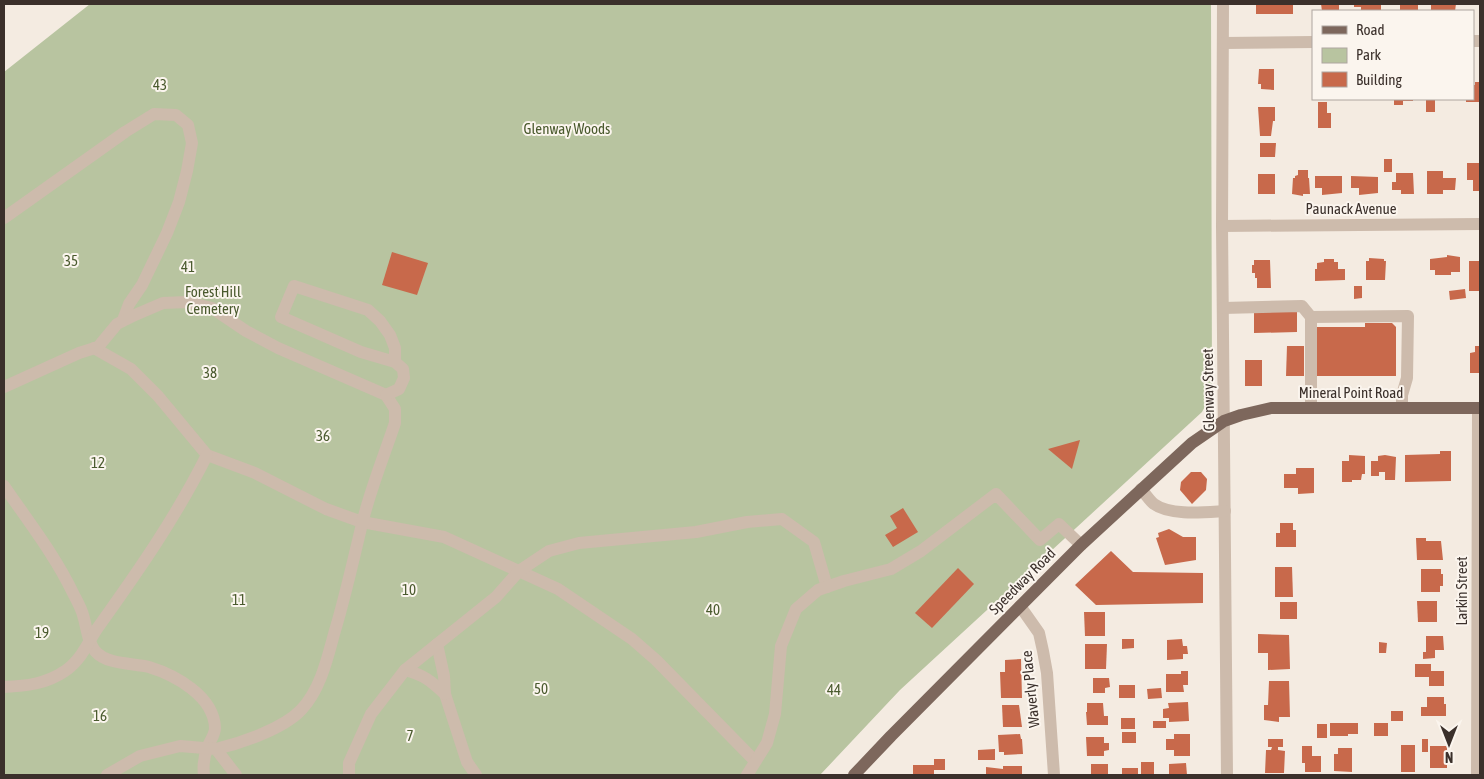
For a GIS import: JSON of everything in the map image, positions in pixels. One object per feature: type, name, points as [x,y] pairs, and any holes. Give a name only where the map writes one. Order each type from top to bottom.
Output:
[{"type":"main road","name":"Mineral Point Road","points":[[1224,421],[1271,408],[1479,408]]},
{"type":"main road","name":"Speedway Road","points":[[854,775],[1080,546],[1192,443],[1224,421]]},
{"type":"street","name":"Glenway Street","points":[[1223,4],[1222,226],[1227,775]]},
{"type":"street","points":[[1224,43],[1312,42]]},
{"type":"street","points":[[4,218],[125,132],[154,114],[176,115],[188,125],[192,143],[179,202],[167,233],[142,284],[129,304],[123,320]]},
{"type":"street","name":"Paunack Avenue","points":[[1222,226],[1480,224]]},
{"type":"street","points":[[386,395],[399,389],[404,378],[403,369],[395,362],[361,352],[281,317],[294,286],[368,310],[380,321],[390,335],[395,348],[395,362]]},
{"type":"street","points":[[4,388],[79,353],[98,347],[117,324],[123,320],[163,303],[187,302],[212,308],[246,331],[278,348],[386,395],[394,409],[395,423],[362,522],[342,608],[329,653],[311,699],[300,711],[284,722],[241,743],[211,749],[180,746],[140,756],[107,775]]},
{"type":"street","points":[[1223,308],[1302,306],[1311,317],[1311,408]]},
{"type":"street","points":[[1311,317],[1408,316],[1407,378],[1402,395],[1402,408]]},
{"type":"street","points":[[94,348],[131,369],[158,396],[207,455],[255,473],[326,509],[362,522],[444,537],[558,589],[632,639],[755,761]]},
{"type":"street","name":"Larkin Street","points":[[1477,775],[1479,408]]},
{"type":"street","points":[[4,687],[33,686],[49,680],[66,671],[80,658],[172,521],[207,455]]},
{"type":"street","points":[[4,486],[42,538],[73,593],[83,616],[89,642],[97,653],[109,660],[148,667],[171,675],[189,686],[202,699],[212,714],[215,729],[211,749],[203,768],[204,775]]},
{"type":"street","points":[[1141,489],[1154,504],[1165,509],[1185,512],[1225,511]]},
{"type":"street","points":[[747,775],[768,743],[775,714],[781,646],[796,608],[818,590],[891,569],[922,552],[996,494],[1040,540],[1059,524],[1080,546]]},
{"type":"street","points":[[349,775],[349,763],[371,714],[405,670],[496,597],[519,571],[549,552],[579,543],[696,532],[747,522],[782,519],[814,542],[827,587]]},
{"type":"street","name":"Waverly Place","points":[[1020,606],[1040,633],[1049,698],[1054,775]]},
{"type":"street","points":[[437,644],[444,676],[445,694],[467,762],[476,775]]},
{"type":"street","points":[[405,670],[421,674],[445,694]]},
{"type":"street","points":[[211,749],[236,775]]},
{"type":"green space","points":[[90,4],[1211,4],[1212,393],[1202,412],[900,690],[820,775],[4,775],[4,72]]},
{"type":"building","points":[[1256,4],[1293,4],[1293,14],[1256,14]]},
{"type":"building","points":[[1321,4],[1339,4],[1339,10],[1322,10]]},
{"type":"building","points":[[1354,4],[1381,4],[1381,10],[1361,10],[1361,7],[1354,7]]},
{"type":"building","points":[[1400,4],[1418,4],[1418,10],[1400,10]]},
{"type":"building","points":[[1431,4],[1456,4],[1455,10],[1431,10]]},
{"type":"building","points":[[1259,69],[1274,69],[1274,90],[1261,89],[1261,84],[1258,84]]},
{"type":"building","points":[[1475,82],[1480,82],[1480,102],[1466,102],[1466,100],[1474,100]]},
{"type":"building","points":[[1394,100],[1413,100],[1403,101],[1403,105],[1394,105]]},
{"type":"building","points":[[1426,100],[1435,100],[1435,112],[1426,112]]},
{"type":"building","points":[[1318,102],[1327,102],[1327,113],[1331,113],[1331,128],[1318,128]]},
{"type":"building","points":[[1258,107],[1275,107],[1275,121],[1273,121],[1271,136],[1260,136]]},
{"type":"building","points":[[1260,143],[1276,143],[1275,157],[1260,157]]},
{"type":"building","points":[[1384,159],[1392,159],[1392,172],[1384,172]]},
{"type":"building","points":[[1467,163],[1480,163],[1480,191],[1473,191],[1473,180],[1467,180]]},
{"type":"building","points":[[1298,170],[1308,170],[1310,194],[1303,194],[1303,196],[1292,194],[1293,178],[1298,175]]},
{"type":"building","points":[[1427,171],[1443,171],[1443,178],[1456,178],[1455,190],[1443,190],[1443,194],[1427,194]]},
{"type":"building","points":[[1396,173],[1413,173],[1414,194],[1401,194],[1401,190],[1392,190],[1392,182],[1396,182]]},
{"type":"building","points":[[1258,174],[1275,174],[1275,194],[1258,194]]},
{"type":"building","points":[[1315,176],[1342,176],[1342,193],[1322,195],[1322,188],[1315,188]]},
{"type":"building","points":[[1351,176],[1378,177],[1378,193],[1359,195],[1359,188],[1351,188]]},
{"type":"building","points":[[392,252],[428,263],[417,295],[382,285]]},
{"type":"building","points":[[1447,255],[1460,257],[1460,272],[1451,272],[1451,275],[1435,275],[1435,270],[1430,270],[1430,259],[1447,257]]},
{"type":"building","points":[[1369,258],[1384,259],[1386,261],[1385,280],[1366,280],[1366,261],[1369,261]]},
{"type":"building","points":[[1324,259],[1334,259],[1334,262],[1338,262],[1338,269],[1345,269],[1345,280],[1315,281],[1317,263],[1324,262]]},
{"type":"building","points":[[1254,260],[1270,260],[1271,288],[1257,288],[1257,278],[1255,278],[1255,273],[1252,273]]},
{"type":"building","points":[[1469,261],[1480,261],[1480,291],[1469,291]]},
{"type":"building","points":[[1354,286],[1362,286],[1362,298],[1354,299]]},
{"type":"building","points":[[1465,289],[1466,298],[1450,300],[1449,291]]},
{"type":"building","points":[[1297,311],[1297,332],[1254,333],[1254,312]]},
{"type":"building","points":[[1365,323],[1392,323],[1396,327],[1396,376],[1316,376],[1316,327],[1365,327]]},
{"type":"building","points":[[1287,346],[1304,346],[1304,376],[1286,376]]},
{"type":"building","points":[[1475,346],[1480,346],[1480,373],[1470,373],[1470,353],[1475,352]]},
{"type":"building","points":[[1245,360],[1262,360],[1262,386],[1245,386]]},
{"type":"building","points":[[1080,440],[1072,469],[1048,449]]},
{"type":"building","points":[[1440,451],[1451,451],[1451,481],[1405,482],[1405,455],[1440,454]]},
{"type":"building","points":[[1349,455],[1365,456],[1365,474],[1362,474],[1361,480],[1342,482],[1342,461],[1349,461]]},
{"type":"building","points":[[1378,456],[1396,457],[1395,480],[1385,480],[1385,472],[1379,472],[1379,476],[1371,476],[1371,461],[1378,461]]},
{"type":"building","points":[[1296,468],[1314,468],[1314,493],[1298,494],[1298,488],[1284,488],[1284,474],[1296,474]]},
{"type":"building","points":[[1191,472],[1201,472],[1207,479],[1206,490],[1192,504],[1180,490],[1181,482]]},
{"type":"building","points":[[903,508],[918,532],[893,547],[885,535],[897,528],[890,516]]},
{"type":"building","points":[[1280,523],[1293,523],[1293,530],[1296,530],[1296,547],[1276,547],[1276,533],[1280,533]]},
{"type":"building","points":[[1169,529],[1183,537],[1196,537],[1196,560],[1165,565],[1156,538],[1159,537],[1158,533]]},
{"type":"building","points":[[1416,538],[1426,538],[1426,541],[1441,541],[1443,560],[1417,560]]},
{"type":"building","points":[[1111,551],[1133,572],[1203,573],[1203,603],[1096,605],[1075,585]]},
{"type":"building","points":[[1275,567],[1292,567],[1293,597],[1275,597]]},
{"type":"building","points":[[958,568],[974,584],[932,628],[915,613]]},
{"type":"building","points":[[1421,569],[1441,569],[1443,586],[1440,586],[1440,592],[1421,592]]},
{"type":"building","points":[[1417,601],[1437,601],[1437,622],[1418,622]]},
{"type":"building","points":[[1280,602],[1297,602],[1297,619],[1280,619]]},
{"type":"building","points":[[1084,612],[1105,612],[1105,636],[1085,636]]},
{"type":"building","points":[[1258,634],[1289,635],[1290,669],[1268,670],[1268,653],[1258,653]]},
{"type":"building","points":[[1426,636],[1443,636],[1444,650],[1435,650],[1435,658],[1423,659],[1423,652],[1426,652]]},
{"type":"building","points":[[1122,639],[1134,639],[1134,648],[1122,649]]},
{"type":"building","points":[[1182,639],[1183,646],[1187,646],[1188,654],[1183,654],[1183,659],[1167,660],[1167,640]]},
{"type":"building","points":[[1379,642],[1387,643],[1386,653],[1379,653]]},
{"type":"building","points":[[1085,644],[1107,644],[1106,669],[1085,669]]},
{"type":"building","points":[[1021,659],[1022,698],[1001,698],[1000,672],[1005,672],[1005,660]]},
{"type":"building","points":[[1415,664],[1431,664],[1431,671],[1444,671],[1444,686],[1429,686],[1429,677],[1415,677]]},
{"type":"building","points":[[1181,671],[1188,671],[1188,685],[1183,685],[1184,692],[1166,692],[1166,674],[1181,674]]},
{"type":"building","points":[[1093,678],[1109,678],[1110,687],[1105,688],[1105,693],[1093,693]]},
{"type":"building","points":[[1269,681],[1289,681],[1290,717],[1279,717],[1279,722],[1264,720],[1264,705],[1268,705]]},
{"type":"building","points":[[1119,685],[1135,685],[1135,698],[1119,698]]},
{"type":"building","points":[[1161,688],[1162,698],[1148,699],[1147,689]]},
{"type":"building","points":[[1427,697],[1444,697],[1446,716],[1421,716],[1421,707],[1427,707]]},
{"type":"building","points":[[1188,702],[1189,721],[1169,722],[1169,718],[1163,718],[1163,709],[1169,708],[1168,703]]},
{"type":"building","points":[[1087,703],[1103,703],[1104,716],[1108,716],[1108,725],[1087,725]]},
{"type":"building","points":[[1002,705],[1019,705],[1022,727],[1003,727]]},
{"type":"building","points":[[1391,711],[1403,711],[1403,721],[1391,721]]},
{"type":"building","points":[[1121,718],[1135,718],[1135,729],[1121,729]]},
{"type":"building","points":[[1153,721],[1166,721],[1166,728],[1153,728]]},
{"type":"building","points":[[1330,723],[1358,723],[1358,734],[1330,736]]},
{"type":"building","points":[[1374,723],[1388,723],[1388,736],[1374,736]]},
{"type":"building","points":[[1317,724],[1327,724],[1327,738],[1317,738]]},
{"type":"building","points":[[1122,732],[1136,732],[1136,743],[1122,743]]},
{"type":"building","points":[[1020,734],[1023,754],[1004,755],[1004,752],[999,752],[998,735]]},
{"type":"building","points":[[1174,734],[1190,734],[1190,756],[1174,756],[1174,750],[1166,750],[1166,739],[1174,739]]},
{"type":"building","points":[[1086,737],[1104,737],[1104,743],[1109,743],[1109,750],[1104,751],[1104,756],[1087,756]]},
{"type":"building","points":[[1268,739],[1283,739],[1283,747],[1278,747],[1278,750],[1285,751],[1284,773],[1265,773],[1266,750],[1271,750],[1272,747],[1268,747]]},
{"type":"building","points":[[1422,739],[1428,739],[1428,752],[1422,752]]},
{"type":"building","points":[[1401,745],[1415,745],[1415,772],[1401,772]]},
{"type":"building","points":[[1302,746],[1312,746],[1312,756],[1321,756],[1321,772],[1305,772],[1305,763],[1302,763]]},
{"type":"building","points":[[1430,746],[1447,746],[1447,768],[1430,768]]},
{"type":"building","points":[[1338,748],[1352,748],[1352,772],[1334,771],[1334,754],[1338,754]]},
{"type":"building","points":[[995,749],[995,760],[978,760],[978,750]]},
{"type":"building","points":[[934,759],[945,759],[945,770],[934,770],[934,775],[913,775],[913,765],[934,765]]},
{"type":"building","points":[[1141,762],[1154,762],[1154,775],[1141,775]]},
{"type":"building","points":[[1186,763],[1187,775],[1169,775],[1169,764]]},
{"type":"building","points":[[1091,764],[1108,764],[1108,775],[1091,775]]},
{"type":"building","points":[[1003,766],[1022,766],[1022,775],[986,775],[986,767],[1003,769]]},
{"type":"building","points":[[1122,768],[1138,768],[1138,775],[1122,775]]},
{"type":"park label","name":"43","points":[[160,84]]},
{"type":"park label","name":"Glenway Woods","points":[[567,128]]},
{"type":"park label","name":"35","points":[[71,260]]},
{"type":"park label","name":"41","points":[[188,266]]},
{"type":"park label","name":"Forest Hill Cemetery","points":[[213,300]]},
{"type":"park label","name":"38","points":[[210,372]]},
{"type":"park label","name":"36","points":[[323,435]]},
{"type":"park label","name":"12","points":[[98,462]]},
{"type":"park label","name":"10","points":[[409,589]]},
{"type":"park label","name":"11","points":[[239,599]]},
{"type":"park label","name":"40","points":[[713,609]]},
{"type":"park label","name":"19","points":[[42,632]]},
{"type":"park label","name":"50","points":[[541,688]]},
{"type":"park label","name":"44","points":[[834,689]]},
{"type":"park label","name":"16","points":[[100,715]]},
{"type":"park label","name":"7","points":[[410,735]]}]
